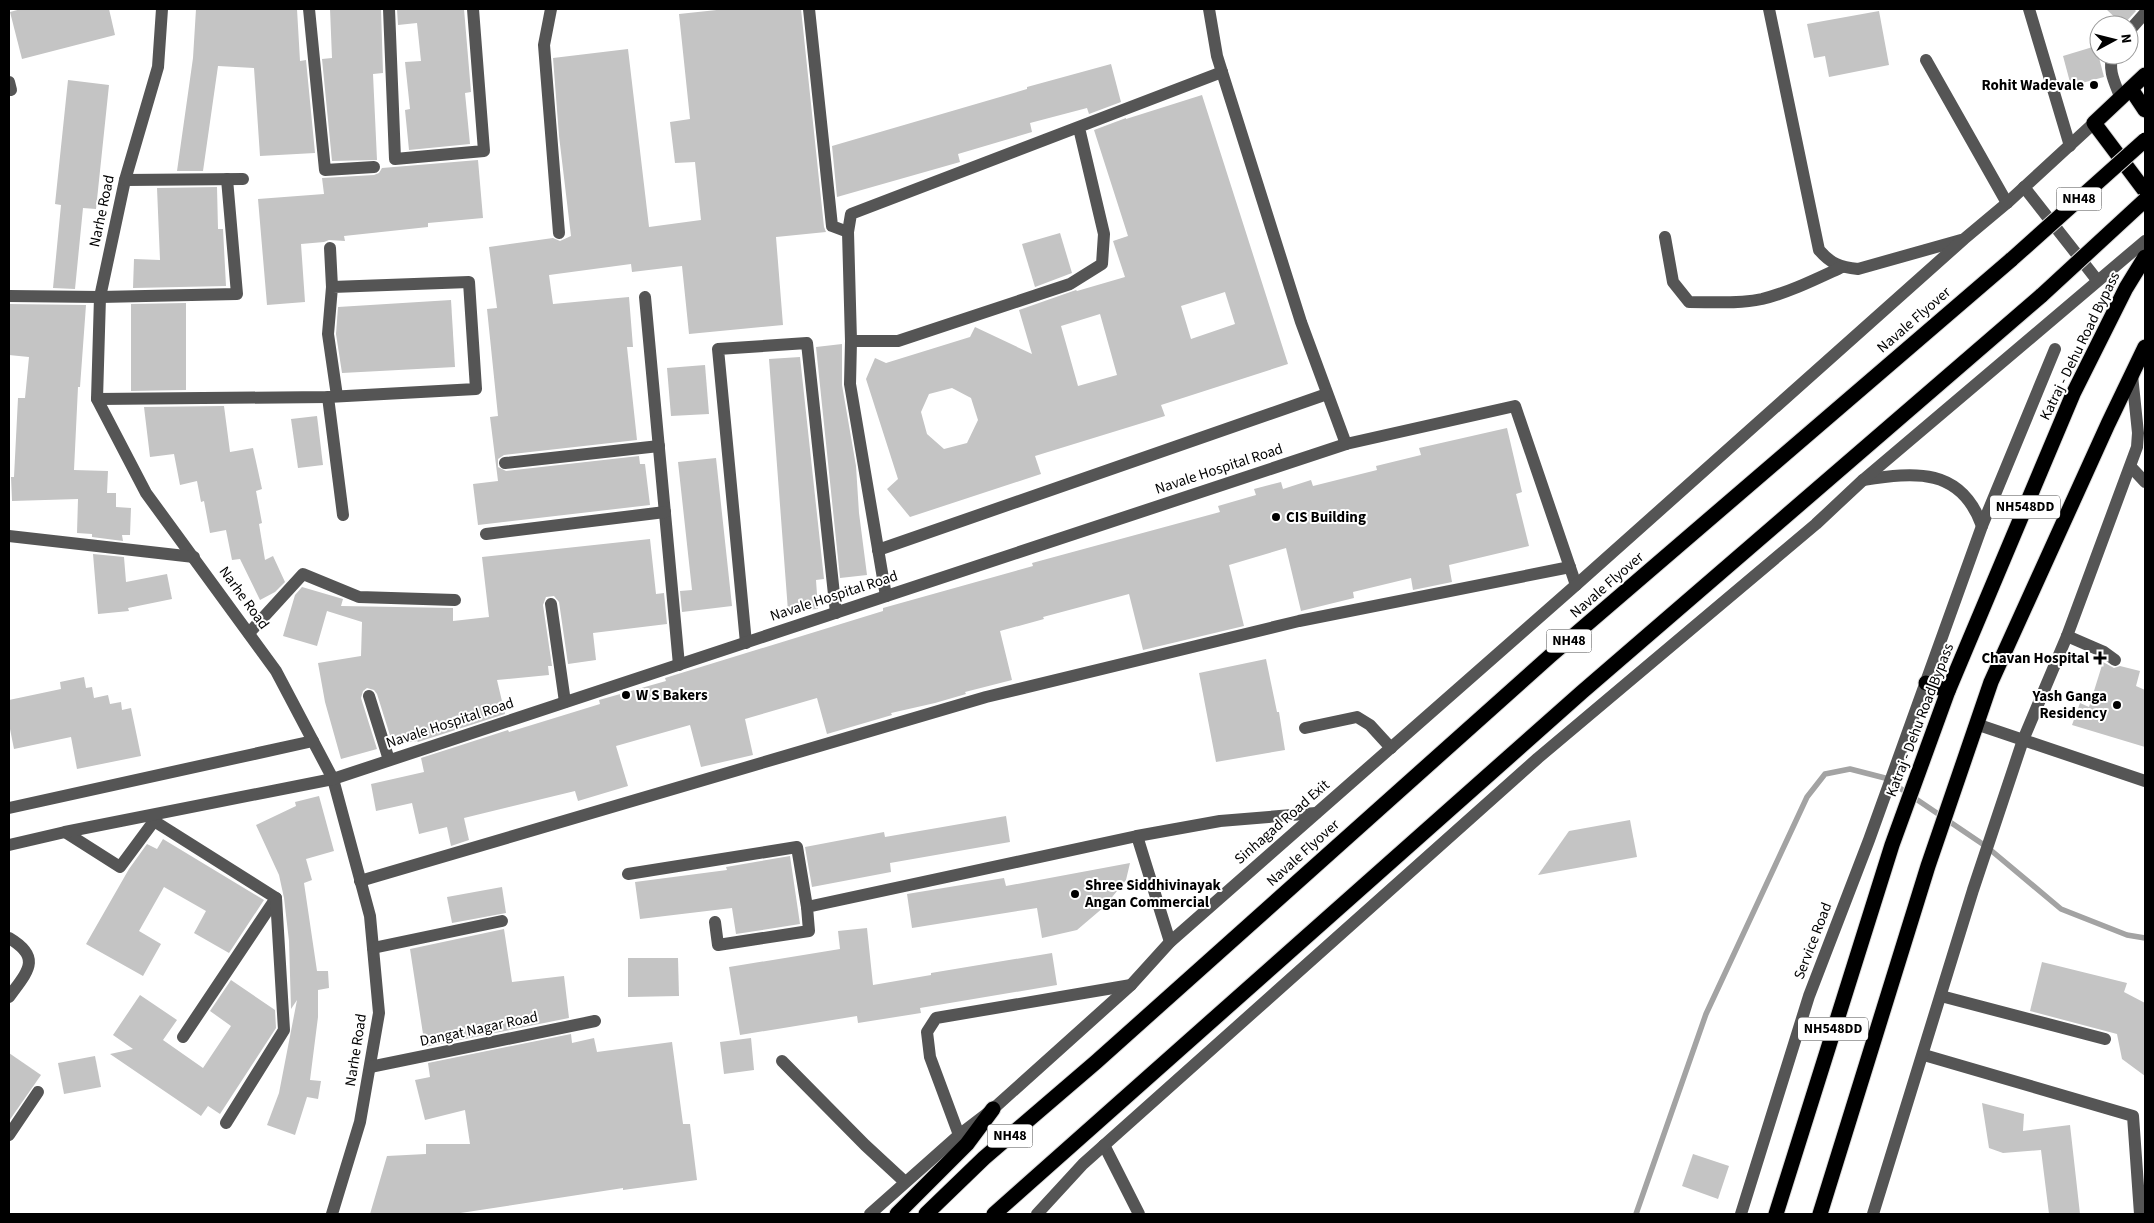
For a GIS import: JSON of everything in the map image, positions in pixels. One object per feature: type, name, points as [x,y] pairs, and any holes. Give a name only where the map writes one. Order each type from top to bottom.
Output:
[{"type":"highway","points":[[2145,75],[2094,124],[2145,191]]},
{"type":"highway","points":[[2126,94],[2145,110]]},
{"type":"highway","name":"Navale Flyover","points":[[926,1214],[984,1158],[1096,1062],[1550,656],[2012,259],[2145,140]]},
{"type":"highway","name":"NH48","points":[[994,1214],[1582,692],[2042,295],[2145,200]]},
{"type":"highway","name":"Katraj - Dehu Road Bypass","points":[[1776,1214],[1892,845],[1948,691],[2073,394],[2126,288],[2145,257]]},
{"type":"highway","name":"NH548DD","points":[[1820,1214],[1928,866],[1991,682],[2145,347]]},
{"type":"highway","points":[[1926,684],[1948,691]]},
{"type":"highway","points":[[897,1214],[967,1144],[993,1109]]},
{"type":"street","name":"Narhe Road","points":[[162,9],[158,67],[124,180],[100,297],[97,399],[146,493],[276,670],[333,779],[370,916],[379,1014],[360,1122],[332,1214]]},
{"type":"street","points":[[309,9],[325,170],[374,167]]},
{"type":"street","points":[[389,9],[395,159],[484,151],[473,9]]},
{"type":"street","points":[[551,9],[544,46],[559,233]]},
{"type":"street","points":[[809,9],[832,226],[848,232]]},
{"type":"street","points":[[1209,9],[1217,56],[1222,72],[1301,322],[1346,444]]},
{"type":"street","points":[[1769,9],[1793,117],[1819,250],[1829,262],[1842,267],[1858,269],[1964,239]]},
{"type":"street","points":[[2029,9],[2070,146]]},
{"type":"street","points":[[1926,60],[2007,203]]},
{"type":"street","points":[[2110,65],[2111,74],[2126,94]]},
{"type":"street","points":[[886,596],[850,384],[851,341],[848,232],[851,214],[1222,72]]},
{"type":"street","name":"Sinhagad Road Exit","points":[[870,1214],[959,1135],[993,1109],[1131,985],[1170,942],[2094,124]]},
{"type":"street","points":[[851,341],[898,341],[1070,284],[1102,264],[1104,234],[1079,128]]},
{"type":"street","points":[[9,296],[100,297],[237,294],[227,179]]},
{"type":"street","points":[[124,180],[242,179]]},
{"type":"street","points":[[2024,187],[2098,280]]},
{"type":"street","points":[[1665,237],[1673,282],[1689,302],[1732,302],[1762,299],[1802,286],[1842,267]]},
{"type":"street","points":[[1037,1214],[1083,1164],[1538,758],[1816,524],[1863,480],[2145,241]]},
{"type":"street","points":[[330,248],[332,287],[328,334],[343,515]]},
{"type":"street","points":[[97,399],[332,397],[476,389],[469,282],[332,287]]},
{"type":"street","points":[[645,297],[679,665]]},
{"type":"street","points":[[746,643],[718,350],[807,343],[836,613]]},
{"type":"street","name":"Service Road","points":[[1741,1214],[1809,996],[1869,840],[1982,526],[2055,349]]},
{"type":"street","points":[[1873,1214],[1924,1055],[1973,890],[2023,740],[2067,636],[2131,467],[2137,447],[2138,433],[2132,375]]},
{"type":"street","points":[[878,550],[1327,394]]},
{"type":"street","name":"Navale Hospital Road","points":[[9,845],[65,832],[333,779],[1346,444],[1516,406],[1570,567]]},
{"type":"street","points":[[505,463],[659,446]]},
{"type":"street","points":[[2131,467],[2145,482]]},
{"type":"street","points":[[1863,480],[1904,474],[1948,482],[1964,492],[1977,512],[1982,526]]},
{"type":"street","points":[[486,534],[665,512]]},
{"type":"street","points":[[9,536],[194,557]]},
{"type":"street","points":[[360,881],[986,697],[1299,621],[1570,567],[1576,584]]},
{"type":"street","points":[[249,633],[302,574],[359,596],[455,600]]},
{"type":"street","points":[[551,604],[565,702]]},
{"type":"street","points":[[2067,636],[2104,652],[2115,660]]},
{"type":"street","points":[[369,696],[389,760]]},
{"type":"street","points":[[1305,728],[1357,717],[1370,725],[1390,748]]},
{"type":"street","points":[[1976,724],[2145,781]]},
{"type":"street","points":[[9,808],[313,740]]},
{"type":"street","points":[[807,907],[1137,836],[1220,821],[1316,813]]},
{"type":"street","points":[[65,832],[120,868],[154,821],[276,898]]},
{"type":"street","points":[[1137,836],[1170,942]]},
{"type":"street","points":[[628,874],[797,847],[809,931],[718,945],[715,922]]},
{"type":"street","points":[[183,1038],[276,898]]},
{"type":"street","points":[[226,1123],[284,1030],[276,898]]},
{"type":"street","points":[[372,948],[502,921]]},
{"type":"street","points":[[9,938],[21,945],[27,952],[30,962],[27,972],[9,997]]},
{"type":"street","points":[[959,1135],[930,1057],[927,1032],[936,1018],[1131,985]]},
{"type":"street","points":[[1941,996],[2105,1039]]},
{"type":"street","name":"Dangat Nagar Road","points":[[370,1068],[594,1021]]},
{"type":"street","points":[[1924,1055],[2134,1116],[2140,1214]]},
{"type":"street","points":[[782,1061],[865,1145],[906,1182]]},
{"type":"street","points":[[9,1135],[38,1092]]},
{"type":"street","points":[[1104,1145],[1139,1214]]},
{"type":"building","points":[[21,9],[109,9],[115,35],[22,59],[10,12]]},
{"type":"building","points":[[196,9],[297,9],[300,61],[306,60],[315,153],[260,156],[254,68],[218,66],[203,171],[177,171],[193,58]]},
{"type":"building","points":[[330,9],[381,9],[383,73],[373,74],[377,160],[332,161],[322,59],[332,58]]},
{"type":"building","points":[[397,9],[464,9],[471,92],[465,93],[470,144],[409,150],[405,110],[410,109],[405,62],[421,61],[417,23],[398,25]]},
{"type":"building","points":[[726,9],[801,9],[826,232],[776,237],[783,325],[689,334],[682,266],[632,272],[631,264],[549,275],[553,304],[629,297],[633,347],[627,347],[637,440],[504,455],[498,459],[498,467],[506,471],[639,456],[640,464],[645,464],[650,505],[478,525],[473,484],[498,481],[490,417],[498,416],[487,309],[497,308],[489,247],[553,238],[560,241],[571,236],[559,136],[553,58],[628,49],[649,227],[701,220],[695,162],[675,163],[670,122],[690,119],[679,14]]},
{"type":"building","points":[[2106,9],[2134,9],[2136,11],[2132,15],[2112,15]]},
{"type":"building","points":[[1879,11],[1889,65],[1829,77],[1825,56],[1814,58],[1807,24]]},
{"type":"building","points":[[2089,48],[2089,65],[2101,65],[2104,77],[2071,86],[2063,56]]},
{"type":"building","points":[[1111,64],[1121,102],[1089,114],[1087,108],[1030,123],[1032,132],[958,154],[960,162],[837,197],[832,146],[1027,89],[1027,87]]},
{"type":"building","points":[[68,80],[109,85],[96,209],[83,208],[75,289],[53,288],[61,205],[55,204]]},
{"type":"building","points":[[1202,95],[1288,364],[1161,405],[1165,416],[1035,456],[1041,474],[910,517],[887,489],[898,479],[866,379],[875,358],[886,363],[970,337],[975,327],[1032,354],[1019,310],[1076,290],[1125,277],[1113,241],[1128,236],[1094,130]],"holes":[[[1225,292],[1235,324],[1191,339],[1181,306]],[[1100,314],[1117,375],[1078,386],[1061,326]],[[952,388],[971,398],[978,420],[967,443],[944,449],[927,434],[921,412],[929,394]]]},
{"type":"building","points":[[478,160],[483,218],[428,223],[428,227],[344,236],[345,241],[329,240],[301,244],[305,302],[267,305],[258,199],[324,194],[322,178],[374,175],[379,173],[382,168]]},
{"type":"building","points":[[217,187],[218,229],[223,229],[226,286],[133,288],[134,259],[160,260],[157,188]]},
{"type":"building","points":[[1060,233],[1072,273],[1035,287],[1022,244]]},
{"type":"building","points":[[451,300],[455,367],[342,373],[336,334],[338,307]]},
{"type":"building","points":[[186,303],[186,390],[131,391],[131,304]]},
{"type":"building","points":[[9,304],[86,305],[80,387],[78,387],[74,470],[108,471],[107,493],[116,493],[116,507],[131,508],[130,535],[122,535],[123,541],[92,537],[92,534],[77,533],[78,499],[12,501],[11,477],[14,477],[18,398],[25,398],[29,357],[9,355]]},
{"type":"building","points":[[842,344],[842,385],[856,466],[859,513],[867,575],[840,578],[816,347]]},
{"type":"building","points":[[800,357],[824,579],[816,580],[818,609],[788,611],[769,359]]},
{"type":"building","points":[[705,365],[709,414],[671,416],[667,368]]},
{"type":"building","points":[[224,406],[230,452],[253,448],[262,489],[256,491],[262,523],[259,524],[265,560],[273,556],[285,582],[275,592],[260,600],[240,559],[232,560],[226,530],[210,533],[204,501],[201,502],[197,481],[180,485],[174,454],[150,457],[144,407]]},
{"type":"building","points":[[317,416],[323,465],[298,468],[291,419]]},
{"type":"building","points":[[1507,428],[1522,492],[1516,494],[1529,546],[1449,565],[1452,582],[1413,590],[1411,578],[1353,592],[1354,598],[1301,611],[1286,548],[1229,565],[1244,626],[1143,650],[1129,594],[1043,617],[1044,619],[1000,631],[1012,680],[965,692],[966,694],[935,703],[891,713],[892,715],[827,734],[817,698],[745,719],[753,755],[701,767],[690,725],[616,746],[628,786],[578,801],[575,791],[464,818],[469,840],[451,846],[447,827],[419,834],[412,803],[376,811],[371,784],[424,772],[421,758],[508,730],[509,732],[600,704],[599,700],[666,681],[665,678],[883,611],[883,608],[1033,566],[1032,563],[1220,512],[1218,506],[1256,495],[1254,489],[1281,482],[1283,489],[1311,480],[1313,486],[1377,470],[1376,466],[1421,455],[1419,448]]},
{"type":"building","points":[[716,458],[732,606],[682,612],[680,591],[692,590],[678,462]]},
{"type":"building","points":[[650,539],[656,594],[664,593],[667,624],[593,633],[596,660],[568,664],[559,602],[554,596],[546,597],[543,605],[552,666],[548,666],[549,675],[497,680],[505,714],[418,742],[393,745],[377,694],[374,690],[367,688],[363,691],[361,698],[377,749],[341,759],[325,702],[318,663],[361,656],[362,622],[327,611],[317,646],[283,636],[295,595],[302,587],[343,599],[341,606],[453,608],[453,621],[489,617],[482,557]]},
{"type":"building","points":[[93,554],[124,557],[126,582],[167,574],[172,599],[128,608],[129,611],[98,614]]},
{"type":"building","points":[[1266,659],[1277,712],[1279,712],[1285,750],[1216,762],[1199,673]]},
{"type":"building","name":"Yash Ganga Residency","points":[[2103,662],[2114,668],[2120,666],[2140,671],[2136,686],[2145,690],[2145,747],[2072,725],[2080,703],[2089,707]]},
{"type":"building","points":[[84,677],[86,688],[92,687],[94,698],[108,695],[110,704],[121,702],[122,710],[131,708],[141,756],[77,769],[71,737],[14,749],[9,724],[9,700],[61,689],[60,682]]},
{"type":"building","points":[[319,796],[334,851],[306,859],[312,880],[304,883],[317,971],[328,971],[329,988],[318,990],[318,1017],[310,1080],[321,1081],[318,1099],[307,1097],[295,1135],[267,1125],[279,1093],[297,1000],[291,1009],[289,941],[279,875],[256,825],[296,806],[295,802]]},
{"type":"building","points":[[1006,816],[1010,842],[890,863],[891,872],[812,887],[805,847],[884,832],[885,837]]},
{"type":"building","points":[[1630,820],[1637,857],[1538,875],[1569,831]]},
{"type":"building","points":[[163,839],[264,900],[229,953],[194,933],[206,911],[164,887],[139,931],[161,944],[143,976],[86,944],[129,869],[147,844],[157,849]]},
{"type":"building","points":[[790,856],[800,924],[736,934],[732,908],[640,919],[635,882],[727,870],[726,867]]},
{"type":"building","points":[[1130,863],[1126,880],[1104,907],[1077,930],[1042,938],[1037,908],[912,928],[907,894],[1004,878],[1006,886]]},
{"type":"building","points":[[502,887],[506,913],[452,923],[447,897]]},
{"type":"building","points":[[867,928],[873,985],[931,975],[931,973],[1052,953],[1057,985],[920,1008],[921,1013],[858,1023],[857,1016],[740,1035],[729,967],[840,949],[838,931]]},
{"type":"building","points":[[504,929],[512,982],[564,976],[569,1018],[425,1047],[410,949]]},
{"type":"building","points":[[628,958],[678,958],[679,996],[628,997]]},
{"type":"building","points":[[2042,962],[2127,983],[2124,992],[2145,1003],[2145,1076],[2122,1059],[2117,1034],[2030,1011]]},
{"type":"building","points":[[231,980],[275,1010],[276,1028],[220,1114],[208,1106],[201,1116],[110,1054],[133,1049],[113,1035],[140,995],[177,1020],[163,1040],[203,1068],[231,1026],[210,1011]]},
{"type":"building","points":[[571,1034],[572,1043],[594,1038],[597,1052],[672,1042],[683,1124],[690,1124],[697,1180],[623,1190],[623,1188],[454,1214],[370,1214],[387,1156],[426,1154],[426,1144],[470,1144],[465,1110],[425,1120],[415,1080],[430,1077],[428,1063]]},
{"type":"building","points":[[751,1038],[754,1070],[724,1074],[720,1042]]},
{"type":"building","points":[[9,1053],[41,1075],[9,1121]]},
{"type":"building","points":[[95,1056],[101,1087],[64,1094],[58,1063]]},
{"type":"building","points":[[1982,1103],[2024,1114],[2023,1131],[2070,1125],[2080,1214],[2049,1214],[2041,1150],[2003,1153],[1989,1148]]},
{"type":"building","points":[[1693,1154],[1729,1166],[1718,1199],[1682,1186]]},
{"type":"waterway","points":[[1636,1214],[1706,1014],[1807,797],[1825,774],[1850,769],[1885,778],[1987,847],[2061,909],[2127,935],[2145,938]]},
{"type":"place","name":"Rohit Wadevale","points":[[2094,85]]},
{"type":"place","name":"CIS Building","points":[[1276,517]]},
{"type":"place","name":"Chavan Hospital","points":[[2100,658]]},
{"type":"place","name":"W S Bakers","points":[[626,695]]},
{"type":"place","name":"Yash Ganga Residency","points":[[2117,705]]},
{"type":"place","name":"Shree Siddhivinayak Angan Commercial","points":[[1075,894]]}]
